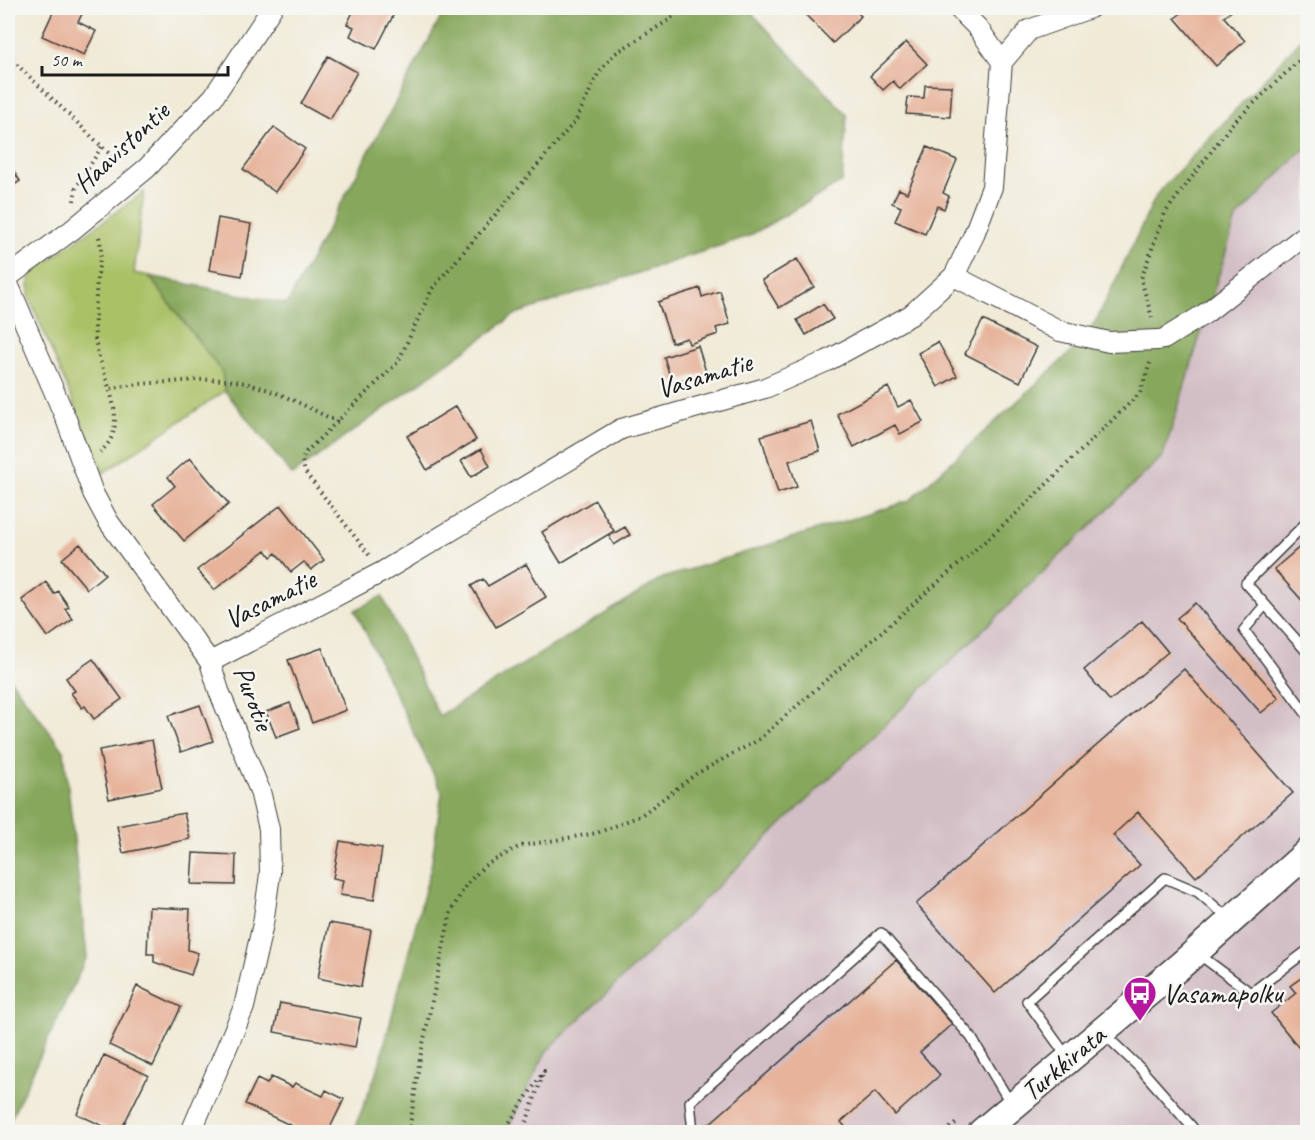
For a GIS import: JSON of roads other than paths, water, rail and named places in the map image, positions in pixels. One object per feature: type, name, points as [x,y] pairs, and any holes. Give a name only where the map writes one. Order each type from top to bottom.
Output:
[{"type":"main road","name":"Turkkirata","points":[[982,1132],[1195,952],[1308,852]]},
{"type":"street","name":"Haavistontie","points":[[8,277],[136,179],[214,96],[272,8]]},
{"type":"street","points":[[958,8],[978,28],[1002,62],[1029,30],[1090,8]]},
{"type":"street","name":"Vasamatie","points":[[210,662],[382,572],[621,429],[765,388],[827,361],[911,315],[954,276],[973,237],[992,187],[1002,62]]},
{"type":"street","points":[[954,276],[1060,331],[1109,342],[1158,340],[1164,339],[1206,313],[1308,233]]},
{"type":"street","name":"Purotie","points":[[8,284],[66,419],[93,493],[108,521],[210,662],[260,791],[269,829],[270,874],[244,1007],[191,1132]]},
{"type":"lane","points":[[1308,521],[1246,583],[1308,654]]},
{"type":"lane","points":[[1265,605],[1244,630],[1308,716]]},
{"type":"lane","points":[[1068,1059],[1027,1001],[1165,878],[1198,892],[1230,920]]},
{"type":"lane","points":[[693,1132],[690,1102],[881,933],[971,1037],[1012,1106]]},
{"type":"lane","points":[[1195,952],[1251,993],[1308,950]]},
{"type":"lane","points":[[1101,1031],[1140,1068],[1192,1127],[1186,1132]]},
{"type":"place","name":"Vasamapolku","points":[[1140,1022]]}]
